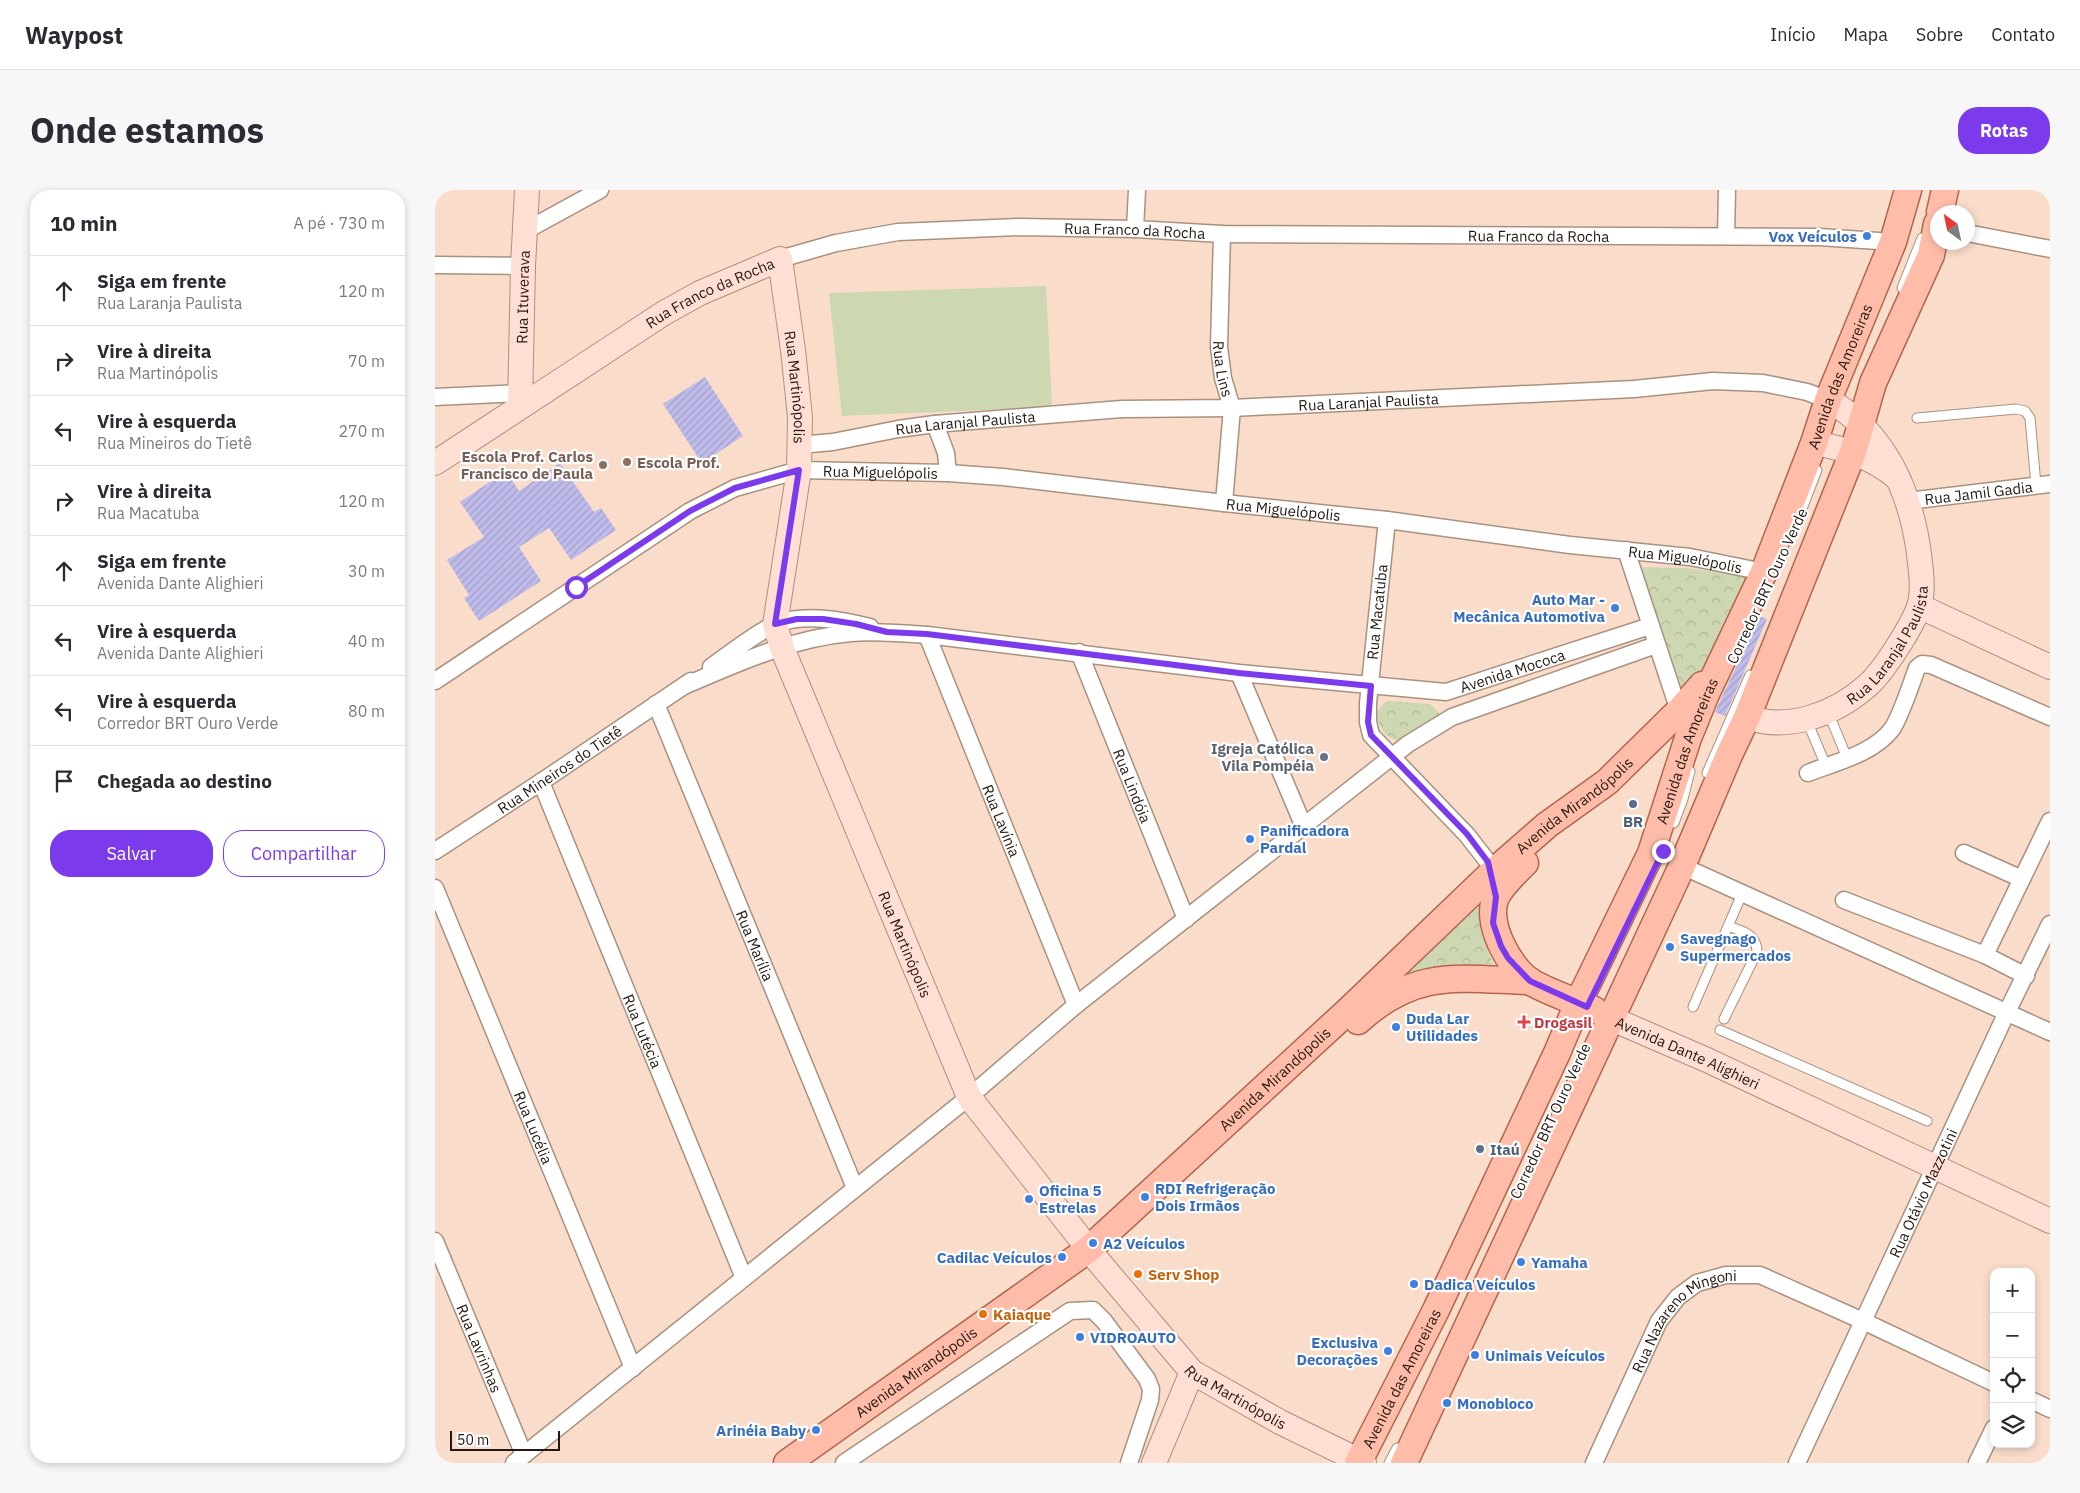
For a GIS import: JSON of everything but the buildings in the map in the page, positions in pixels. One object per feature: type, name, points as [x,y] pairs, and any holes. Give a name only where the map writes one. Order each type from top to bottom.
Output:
[{"type":"main road","name":"Avenida das Amoreiras","points":[[1403,1451],[1596,1009],[1670,863],[1729,756],[1747,717],[1839,431],[1908,190]]},
{"type":"main road","name":"Avenida das Amoreiras","points":[[1940,205],[1945,190]]},
{"type":"main road","name":"Avenida das Amoreiras","points":[[1365,1461],[1557,1053],[1596,1009],[1651,853],[1688,738],[1839,431],[1873,383],[1932,250]]},
{"type":"main road","name":"Avenida Mirandópolis","points":[[787,1463],[1094,1255],[1349,1010],[1493,885],[1547,825],[1607,782],[1727,662]]},
{"type":"main road","name":"Avenida Dante Alighieri","points":[[1493,885],[1493,923],[1501,946],[1508,958],[1530,981],[1596,1009]]},
{"type":"main road","name":"Avenida Mirandópolis","points":[[813,1463],[1094,1255],[1376,1005],[1413,986],[1433,980],[1463,978],[1530,981]]},
{"type":"street","name":"Rua Ituverava","points":[[521,400],[523,266],[527,190]]},
{"type":"street","points":[[525,231],[600,190]]},
{"type":"street","points":[[1135,230],[1137,190]]},
{"type":"street","points":[[1726,236],[1727,190]]},
{"type":"street","name":"Rua Franco da Rocha","points":[[435,463],[521,400],[700,293],[780,259],[836,243],[898,232],[1020,227],[1222,234],[1819,237],[1893,242]]},
{"type":"street","name":"Rua Lins","points":[[1222,234],[1219,347],[1223,378],[1233,408],[1224,503]]},
{"type":"street","points":[[1975,235],[2050,249]]},
{"type":"street","name":"Rua Martinópolis","points":[[780,259],[800,417],[799,470],[775,624],[782,648],[969,1098],[1094,1255],[1192,1372],[1280,1422],[1365,1461]]},
{"type":"street","points":[[435,264],[523,266]]},
{"type":"street","name":"Rua Laranjal Paulista","points":[[799,445],[833,442],[898,429],[935,424],[1122,409],[1233,408],[1635,389],[1713,381],[1763,384],[1807,392],[1839,431],[1877,463],[1905,491],[1916,533],[1922,580],[1919,606],[1904,636],[1867,685],[1817,715],[1782,723],[1762,722],[1747,717]]},
{"type":"street","points":[[435,397],[521,400]]},
{"type":"street","points":[[935,424],[946,453],[948,473]]},
{"type":"street","name":"Rua Miguelópolis","points":[[435,681],[690,511],[735,488],[799,470],[1003,476],[1224,503],[1387,520],[1571,545],[1690,557],[1770,569]]},
{"type":"street","name":"Rua Jamil Gadia","points":[[1905,491],[2043,484]]},
{"type":"street","name":"Rua Macatuba","points":[[1387,520],[1368,722],[1371,735],[1467,834],[1488,862],[1493,885]]},
{"type":"street","points":[[1626,550],[1679,711]]},
{"type":"street","points":[[1919,606],[2050,667]]},
{"type":"street","name":"Rua Mineiros do Tietê","points":[[435,851],[775,624],[797,619],[823,619],[856,624],[887,632]]},
{"type":"street","name":"Avenida Mococa","points":[[1371,686],[1447,692],[1650,626]]},
{"type":"street","name":"Rua Mineiros do Tietê","points":[[684,686],[750,658],[819,638],[887,632],[927,634],[1239,673],[1371,686]]},
{"type":"street","name":"Rua Lavínia","points":[[927,634],[1076,1006]]},
{"type":"street","name":"Avenida Mococa","points":[[519,1459],[969,1098],[1076,1006],[1391,757],[1427,731],[1452,717],[1656,645]]},
{"type":"street","name":"Rua Lindóia","points":[[1079,652],[1186,920]]},
{"type":"street","points":[[1808,773],[1874,745],[1893,728],[1917,668],[1922,664],[1931,665],[2050,717]]},
{"type":"street","points":[[1239,673],[1304,826]]},
{"type":"street","points":[[1447,692],[1452,717]]},
{"type":"street","name":"Rua Marília","points":[[656,704],[855,1188]]},
{"type":"street","name":"Rua Lutécia","points":[[541,782],[744,1278]]},
{"type":"street","points":[[1985,955],[2050,821]]},
{"type":"street","points":[[1964,853],[2022,880]]},
{"type":"street","points":[[1670,863],[2050,1032]]},
{"type":"street","name":"Rua Lucélia","points":[[435,888],[633,1368]]},
{"type":"street","points":[[1844,900],[1985,955],[2026,976]]},
{"type":"street","name":"Rua Otávio Mazzotini","points":[[1797,1463],[2007,1012],[2050,924]]},
{"type":"street","name":"Avenida Dante Alighieri","points":[[1596,1009],[2050,1221]]},
{"type":"street","name":"Rua Lavrinhas","points":[[435,1241],[519,1459]]},
{"type":"street","name":"Rua Nazareno Mingoni","points":[[1594,1463],[1659,1320],[1678,1298],[1697,1283],[1725,1275],[1760,1276],[1863,1321],[1990,1381]]},
{"type":"street","points":[[844,1463],[1070,1311],[1093,1310],[1104,1321],[1141,1372],[1151,1390],[1150,1400],[1130,1463]]},
{"type":"street","points":[[1130,1463],[1157,1456],[1192,1372]]},
{"type":"street","points":[[2035,1402],[2050,1409]]},
{"type":"street","points":[[1977,1463],[1990,1436]]},
{"type":"lane","name":"Corredor BRT Ouro Verde","points":[[1839,431],[1848,366],[1889,278],[1904,239],[1916,190]]},
{"type":"lane","points":[[1899,295],[1920,245],[1930,230]]},
{"type":"lane","name":"Corredor BRT Ouro Verde","points":[[1797,522],[1878,349]]},
{"type":"lane","points":[[1917,418],[2016,409],[2025,411],[2030,418],[2043,484]]},
{"type":"lane","name":"Corredor BRT Ouro Verde","points":[[1791,580],[1835,473]]},
{"type":"lane","name":"Corredor BRT Ouro Verde","points":[[1702,786],[1753,669]]},
{"type":"lane","points":[[1817,715],[1847,758]]},
{"type":"lane","points":[[1817,715],[1825,766]]},
{"type":"lane","points":[[1669,834],[1683,799],[1693,760]]},
{"type":"lane","points":[[1654,869],[1670,863]]},
{"type":"lane","points":[[1693,1007],[1744,895]]},
{"type":"lane","points":[[1724,1019],[1757,952],[1757,945],[1750,934],[1731,927]]},
{"type":"lane","name":"Corredor BRT Ouro Verde","points":[[1483,1233],[1596,1009]]},
{"type":"lane","points":[[1720,1030],[1927,1122]]},
{"type":"lane","points":[[1441,1360],[1457,1326]]},
{"type":"lane","points":[[1389,1463],[1403,1451]]},
{"type":"green space","points":[[1046,286],[1052,407],[842,416],[829,293]]},
{"type":"green space","points":[[1638,567],[1686,568],[1749,577],[1729,643],[1685,696]]},
{"type":"green space","points":[[1388,701],[1430,704],[1439,713],[1436,720],[1418,728],[1403,742],[1389,737],[1380,725],[1378,712]]},
{"type":"green space","points":[[1481,901],[1483,934],[1494,966],[1435,970],[1397,977]]},
{"type":"place","name":"Vox Veículos","points":[[1867,236]]},
{"type":"place","name":"Escola Prof.","points":[[627,462]]},
{"type":"place","name":"Escola Prof. Carlos Francisco de Paula","points":[[603,465]]},
{"type":"place","name":"Auto Mar - Mecânica Automotiva","points":[[1615,608]]},
{"type":"place","name":"Igreja Católica Vila Pompéia","points":[[1324,757]]},
{"type":"place","name":"BR","points":[[1633,804]]},
{"type":"place","name":"Panificadora Pardal","points":[[1250,839]]},
{"type":"place","name":"Savegnago Supermercados","points":[[1670,947]]},
{"type":"place","name":"Drogasil","points":[[1524,1022]]},
{"type":"place","name":"Duda Lar Utilidades","points":[[1396,1027]]},
{"type":"place","name":"Itaú","points":[[1480,1149]]},
{"type":"place","name":"RDI Refrigeração Dois Irmãos","points":[[1145,1197]]},
{"type":"place","name":"Oficina 5 Estrelas","points":[[1029,1199]]},
{"type":"place","name":"A2 Veículos","points":[[1093,1243]]},
{"type":"place","name":"Cadilac Veículos","points":[[1062,1257]]},
{"type":"place","name":"Yamaha","points":[[1521,1262]]},
{"type":"place","name":"Serv Shop","points":[[1138,1274]]},
{"type":"place","name":"Dadica Veículos","points":[[1414,1284]]},
{"type":"place","name":"Kaiaque","points":[[983,1314]]},
{"type":"place","name":"VIDROAUTO","points":[[1080,1337]]},
{"type":"place","name":"Exclusiva Decorações","points":[[1388,1351]]},
{"type":"place","name":"Unimais Veículos","points":[[1475,1355]]},
{"type":"place","name":"Monobloco","points":[[1447,1403]]},
{"type":"place","name":"Arinéia Baby","points":[[816,1430]]},
{"type":"route","points":[[576,587],[690,511],[735,488],[799,470],[775,624],[797,619],[839,620],[887,632],[927,634],[1239,673],[1371,686],[1368,703],[1368,722],[1371,735],[1467,834],[1488,862],[1496,897],[1493,923],[1501,946],[1508,958],[1530,981],[1587,1007],[1663,851]]}]
